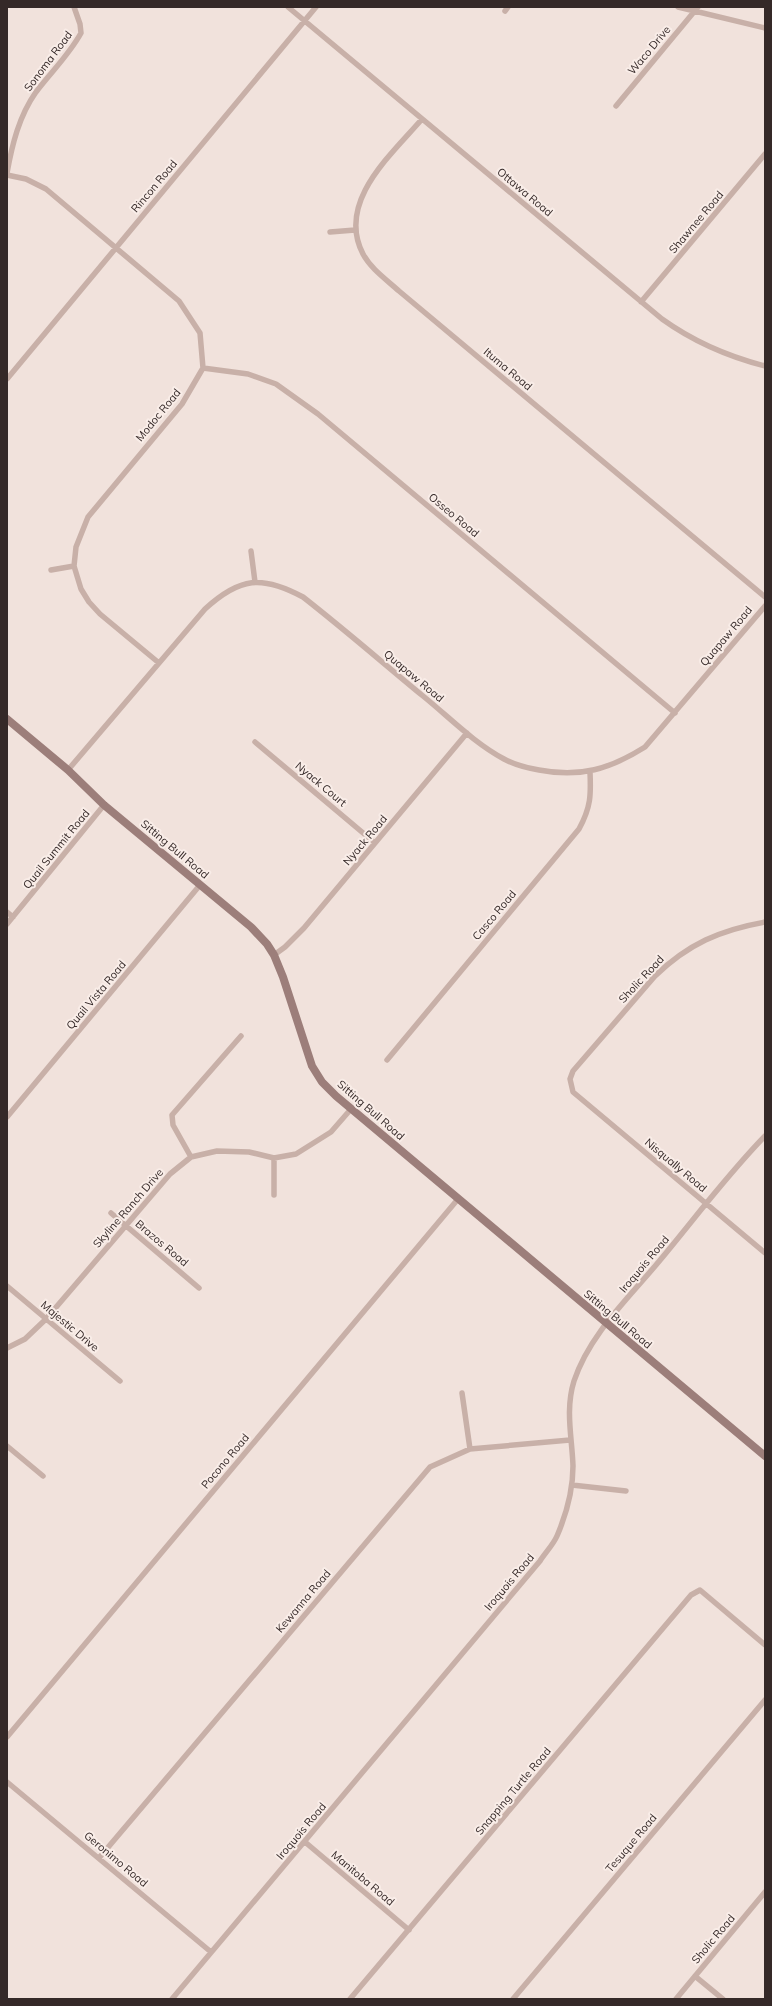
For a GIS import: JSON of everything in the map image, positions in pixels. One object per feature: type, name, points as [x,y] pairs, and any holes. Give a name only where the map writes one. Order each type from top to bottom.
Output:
[{"type":"street","name":"Sonoma Road","points":[[7,174],[12,148],[22,118],[36,93],[81,33],[80,24],[74,7]]},
{"type":"street","name":"Ottawa Road","points":[[288,7],[642,302],[679,331],[703,345],[725,355],[765,366]]},
{"type":"street","name":"Rincon Road","points":[[7,379],[316,7]]},
{"type":"street","points":[[678,7],[697,9],[765,28]]},
{"type":"street","name":"Waco Drive","points":[[616,106],[697,9]]},
{"type":"street","name":"Ituma Road","points":[[422,119],[372,180],[359,203],[355,230],[364,255],[374,269],[765,597]]},
{"type":"street","name":"Shawnee Road","points":[[642,302],[765,154]]},
{"type":"street","points":[[7,174],[26,179],[46,189],[179,301],[200,333],[203,368]]},
{"type":"street","points":[[330,232],[355,230]]},
{"type":"street","name":"Modoc Road","points":[[159,663],[100,614],[89,602],[81,589],[74,566],[76,547],[88,517],[100,499],[182,404],[203,368]]},
{"type":"street","name":"Osseo Road","points":[[203,368],[248,374],[276,384],[318,414],[675,713]]},
{"type":"street","points":[[250,551],[255,582]]},
{"type":"street","points":[[51,570],[74,566]]},
{"type":"street","name":"Quapaw Road","points":[[68,770],[205,609],[217,598],[237,586],[255,582],[273,584],[303,597],[467,733],[505,760],[526,768],[568,774],[590,772],[628,757],[645,747],[765,606]]},
{"type":"street","name":"Sitting Bull Road","points":[[7,719],[68,770],[104,805],[257,933],[274,955],[283,977],[312,1066],[326,1086],[351,1109],[765,1456]]},
{"type":"street","name":"Nyack Road","points":[[274,955],[285,947],[304,928],[467,733]]},
{"type":"street","name":"Nyack Court","points":[[255,742],[375,843]]},
{"type":"street","name":"Casco Road","points":[[387,1060],[579,829],[588,813],[591,794],[590,772]]},
{"type":"street","name":"Quail Summit Road","points":[[7,924],[104,805]]},
{"type":"street","name":"Quail Vista Road","points":[[7,1117],[200,885]]},
{"type":"street","points":[[7,912],[13,917]]},
{"type":"street","name":"Sholic Road","points":[[573,1092],[570,1079],[573,1071],[655,976],[668,964],[705,939],[723,932],[765,922]]},
{"type":"street","points":[[191,1157],[173,1125],[172,1115],[241,1036]]},
{"type":"street","name":"Nisqually Road","points":[[573,1092],[765,1253]]},
{"type":"street","name":"Skyline Ranch Drive","points":[[7,1348],[25,1339],[46,1319],[170,1174],[191,1157],[217,1151],[250,1152],[274,1158],[296,1154],[331,1132],[351,1109]]},
{"type":"street","name":"Iroquois Road","points":[[172,1999],[540,1561],[556,1537],[567,1508],[572,1485],[573,1465],[570,1440],[569,1405],[574,1382],[586,1354],[606,1323],[765,1136]]},
{"type":"street","points":[[274,1158],[274,1195]]},
{"type":"street","name":"Pocono Road","points":[[7,1737],[458,1199]]},
{"type":"street","name":"Brazos Road","points":[[111,1213],[199,1288]]},
{"type":"street","name":"Majestic Drive","points":[[7,1286],[120,1381]]},
{"type":"street","points":[[462,1393],[470,1449]]},
{"type":"street","name":"Kewanna Road","points":[[99,1858],[430,1467],[470,1449],[570,1440]]},
{"type":"street","points":[[7,1446],[43,1476]]},
{"type":"street","points":[[572,1485],[626,1491]]},
{"type":"street","name":"Snapping Turtle Road","points":[[350,1999],[691,1595],[700,1590],[765,1645]]},
{"type":"street","name":"Tesuque Road","points":[[513,1999],[765,1700]]},
{"type":"street","name":"Geronimo Road","points":[[7,1782],[211,1952]]},
{"type":"street","name":"Manitoba Road","points":[[305,1842],[409,1930]]},
{"type":"street","name":"Sholic Road","points":[[676,1999],[765,1892]]},
{"type":"street","points":[[695,1976],[723,1999]]}]
